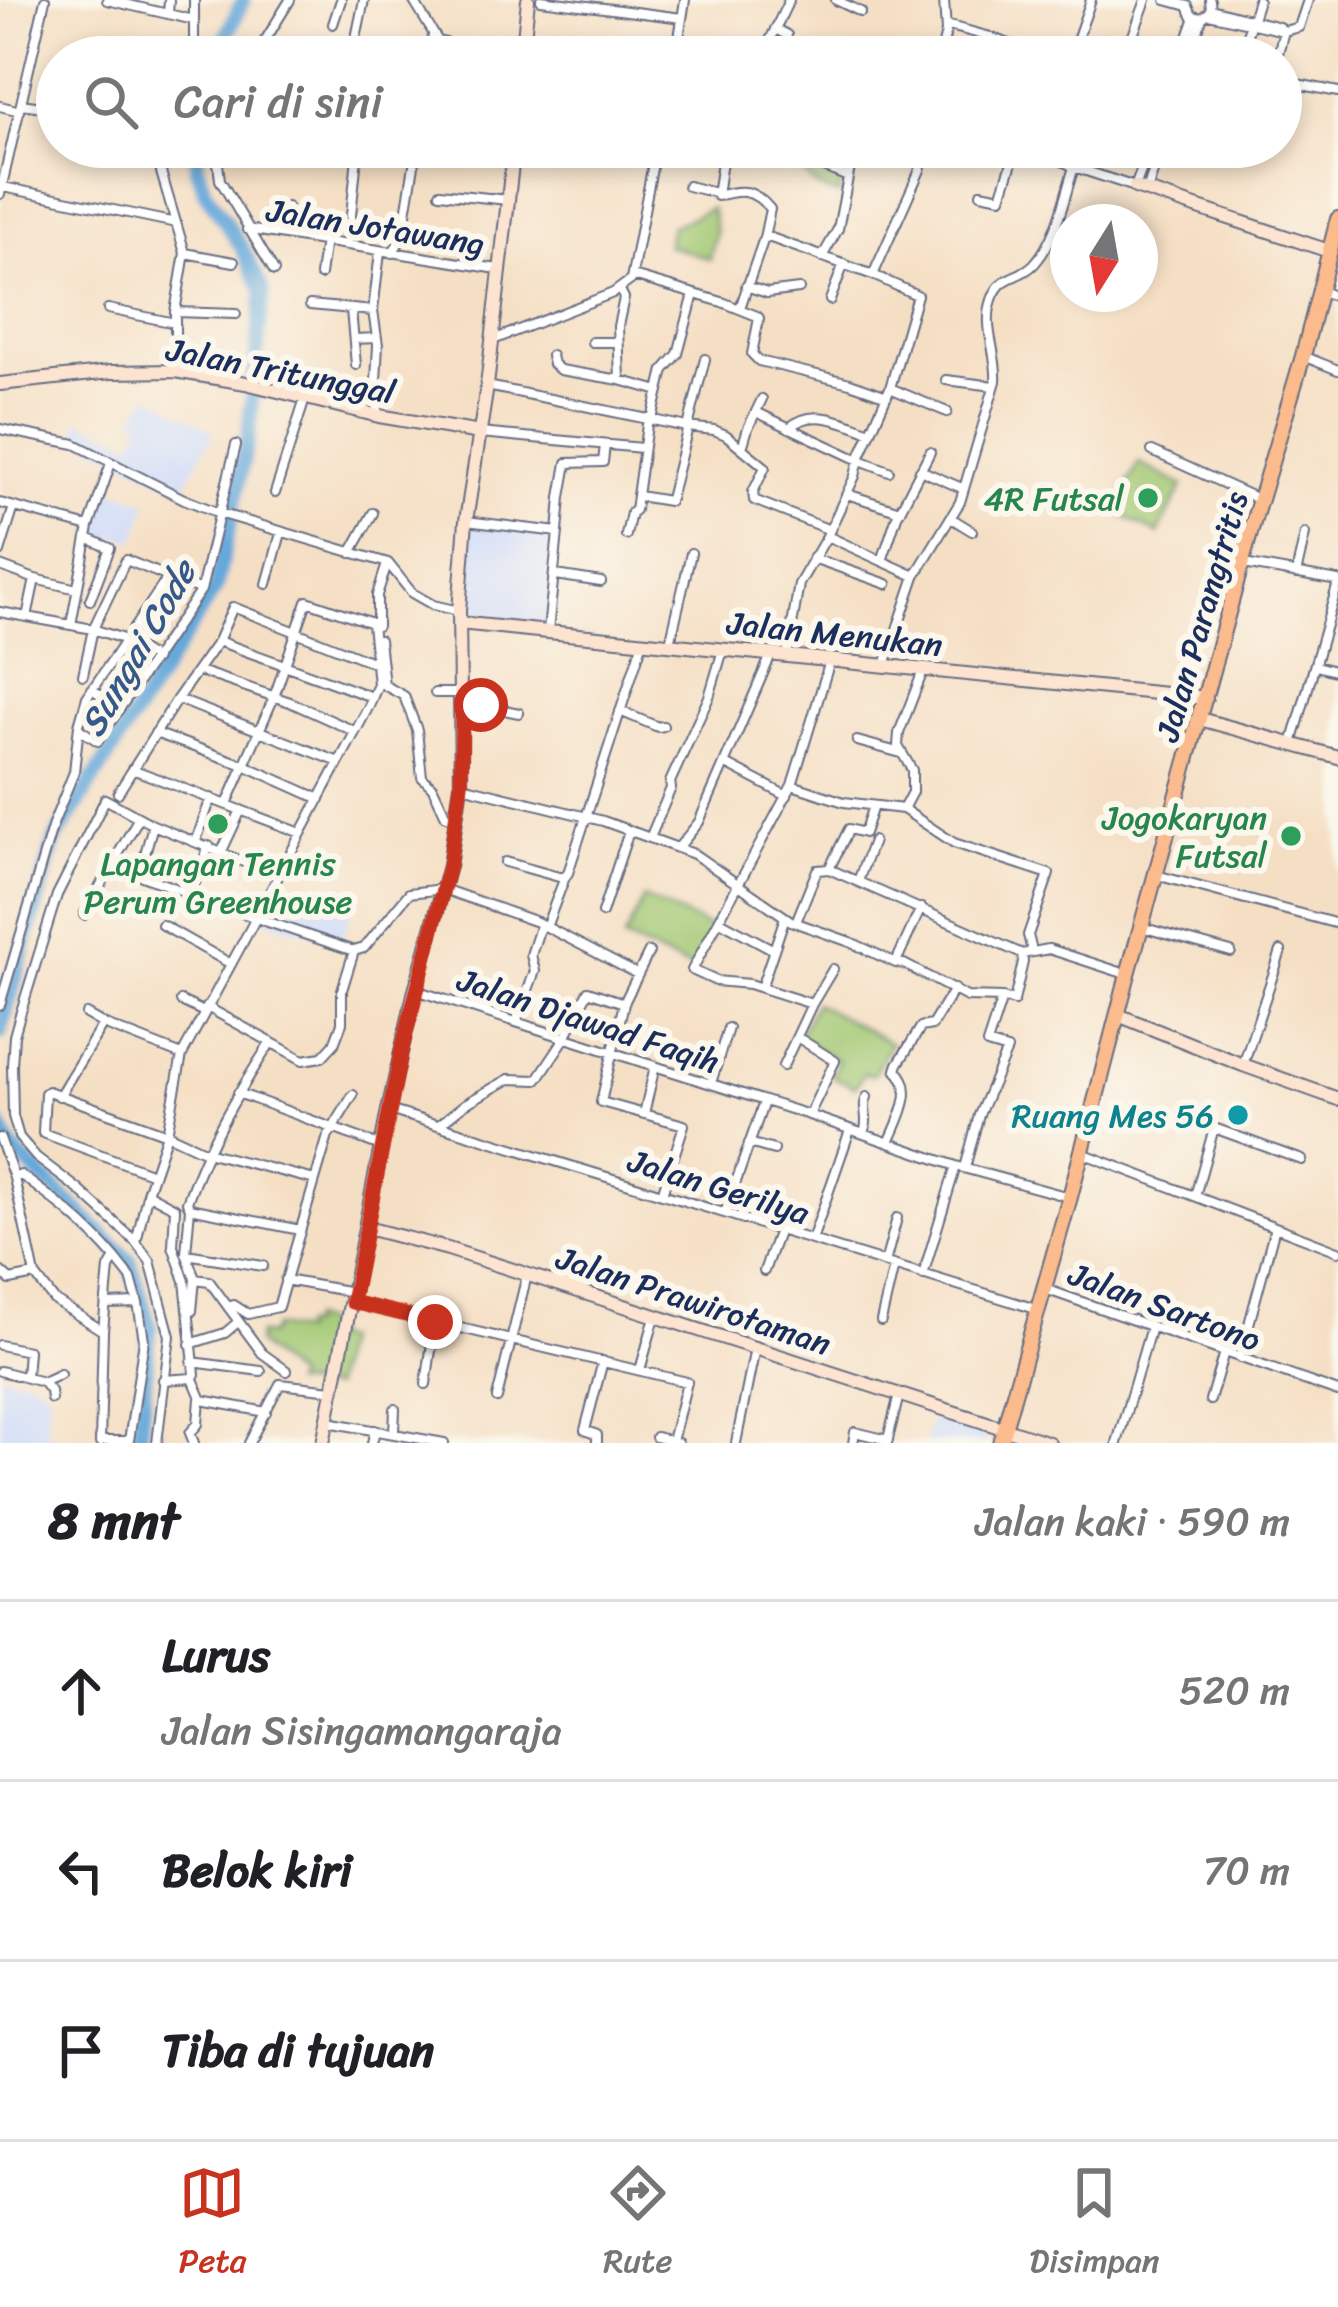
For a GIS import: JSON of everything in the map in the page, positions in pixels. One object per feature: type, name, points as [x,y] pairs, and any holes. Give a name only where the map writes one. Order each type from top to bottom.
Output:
[{"type":"main road","points":[[525,36],[528,0]]},
{"type":"main road","points":[[323,1443],[388,1110],[449,866],[456,820],[461,785],[459,617],[466,520],[488,386],[512,168]]},
{"type":"main road","points":[[1141,189],[1329,251]]},
{"type":"main road","name":"Jalan Parangtritis","points":[[1002,1436],[1338,219]]},
{"type":"main road","name":"Jalan Tritunggal","points":[[0,384],[111,372],[175,371],[480,434]]},
{"type":"main road","name":"Jalan Menukan","points":[[459,617],[548,632],[1206,698]]},
{"type":"main road","points":[[1200,719],[1338,757]]},
{"type":"main road","points":[[1118,1015],[1338,1099]]},
{"type":"main road","name":"Jalan Prawirotaman","points":[[367,1228],[448,1249],[899,1394],[1002,1436],[1049,1443]]},
{"type":"street","points":[[37,36],[45,0]]},
{"type":"street","points":[[107,0],[194,20]]},
{"type":"street","points":[[168,14],[169,0]]},
{"type":"street","points":[[194,0],[194,36]]},
{"type":"street","points":[[268,36],[290,0]]},
{"type":"street","points":[[333,24],[341,0]]},
{"type":"street","points":[[356,36],[364,0]]},
{"type":"street","points":[[413,0],[433,34]]},
{"type":"street","points":[[541,0],[682,19]]},
{"type":"street","points":[[679,36],[685,0]]},
{"type":"street","points":[[772,36],[789,0]]},
{"type":"street","points":[[836,0],[861,12]]},
{"type":"street","points":[[944,0],[944,36]]},
{"type":"street","points":[[1078,36],[1091,0]]},
{"type":"street","points":[[1133,36],[1146,0]]},
{"type":"street","points":[[1166,0],[1284,31],[1299,27],[1308,0]]},
{"type":"street","points":[[1247,36],[1258,0]]},
{"type":"street","points":[[946,25],[987,36]]},
{"type":"street","points":[[775,29],[787,35]]},
{"type":"street","points":[[1282,36],[1284,31]]},
{"type":"street","points":[[36,39],[1,190],[177,223]]},
{"type":"street","points":[[1302,85],[1338,92]]},
{"type":"street","points":[[0,106],[36,108]]},
{"type":"street","points":[[161,168],[185,254],[175,317],[175,371]]},
{"type":"street","points":[[217,168],[274,272]]},
{"type":"street","points":[[348,244],[356,168]]},
{"type":"street","points":[[392,254],[402,238],[414,168]]},
{"type":"street","points":[[491,340],[621,292],[637,278],[653,168]]},
{"type":"street","points":[[716,193],[720,168]]},
{"type":"street","points":[[826,168],[848,177]]},
{"type":"street","points":[[822,256],[837,231],[850,168]]},
{"type":"street","points":[[873,275],[921,168]]},
{"type":"street","points":[[981,193],[1002,195],[1010,168]]},
{"type":"street","points":[[885,664],[915,576],[964,488],[997,373],[990,345],[992,302],[1003,281],[1036,261],[1055,227],[1074,168]]},
{"type":"street","points":[[1077,168],[1141,189]]},
{"type":"street","points":[[1141,189],[1146,168]]},
{"type":"street","points":[[1141,189],[1151,168]]},
{"type":"street","points":[[688,186],[719,197],[740,190],[770,209],[740,308]]},
{"type":"street","points":[[440,193],[508,200]]},
{"type":"street","points":[[283,234],[287,207]]},
{"type":"street","name":"Jalan Jotawang","points":[[247,229],[498,269]]},
{"type":"street","points":[[764,238],[917,295],[889,392],[856,476],[799,584],[787,656]]},
{"type":"street","points":[[320,275],[325,240]]},
{"type":"street","points":[[379,416],[373,311],[380,251]]},
{"type":"street","points":[[185,254],[234,262]]},
{"type":"street","points":[[830,300],[844,264]]},
{"type":"street","points":[[637,278],[759,318],[752,354],[759,361],[889,392],[947,412]]},
{"type":"street","points":[[746,286],[767,292],[799,289]]},
{"type":"street","points":[[1319,290],[1338,298]]},
{"type":"street","points":[[620,380],[621,292]]},
{"type":"street","points":[[626,535],[638,496],[650,418],[664,370],[678,354],[694,294]]},
{"type":"street","points":[[310,305],[373,311]]},
{"type":"street","points":[[108,309],[175,317],[236,314]]},
{"type":"street","points":[[351,310],[356,365]]},
{"type":"street","points":[[354,339],[377,338]]},
{"type":"street","points":[[592,341],[617,342]]},
{"type":"street","points":[[551,356],[560,370],[659,391]]},
{"type":"street","points":[[1303,356],[1338,370]]},
{"type":"street","points":[[638,496],[669,501],[705,359]]},
{"type":"street","points":[[946,380],[994,386]]},
{"type":"street","points":[[488,386],[720,432],[765,466],[754,500],[915,576]]},
{"type":"street","points":[[274,493],[306,398]]},
{"type":"street","points":[[742,448],[762,398]]},
{"type":"street","points":[[755,412],[889,471]]},
{"type":"street","points":[[789,428],[818,416],[871,432]]},
{"type":"street","points":[[0,429],[75,444],[221,514],[388,563],[412,593],[459,617]]},
{"type":"street","points":[[480,434],[642,448]]},
{"type":"street","points":[[79,729],[98,741],[201,590],[236,445]]},
{"type":"street","points":[[548,632],[567,463],[603,462],[605,445]]},
{"type":"street","points":[[1152,451],[1261,500]]},
{"type":"street","points":[[882,561],[900,511],[930,452]]},
{"type":"street","points":[[71,625],[88,533],[111,463]]},
{"type":"street","points":[[920,470],[964,488]]},
{"type":"street","points":[[847,494],[900,511]]},
{"type":"street","points":[[0,503],[88,533],[110,548],[90,600]]},
{"type":"street","points":[[0,552],[14,507]]},
{"type":"street","points":[[351,553],[373,512]]},
{"type":"street","points":[[951,518],[972,532]]},
{"type":"street","points":[[466,520],[558,532]]},
{"type":"street","points":[[268,584],[281,533]]},
{"type":"street","points":[[1296,574],[1305,534]]},
{"type":"street","points":[[670,643],[691,554]]},
{"type":"street","points":[[813,558],[886,584]]},
{"type":"street","points":[[83,675],[93,629],[126,560],[201,590]]},
{"type":"street","points":[[388,563],[376,605],[384,686],[404,696],[417,730],[422,777],[433,788],[446,816],[456,820]]},
{"type":"street","points":[[1244,565],[1338,582],[1292,744]]},
{"type":"street","points":[[0,566],[77,589]]},
{"type":"street","points":[[556,575],[601,582]]},
{"type":"street","points":[[0,1005],[52,824],[74,772],[87,697],[169,576]]},
{"type":"street","points":[[27,617],[35,579]]},
{"type":"street","points":[[137,1238],[167,1134],[182,1055],[378,684],[372,623],[307,602],[274,697],[227,804]]},
{"type":"street","points":[[118,793],[218,641],[233,608],[377,664]]},
{"type":"street","points":[[0,612],[93,629],[126,640],[155,659]]},
{"type":"street","points":[[516,1022],[535,971],[531,955],[565,877],[643,640]]},
{"type":"street","points":[[218,641],[372,697]]},
{"type":"street","points":[[650,838],[709,697],[723,649]]},
{"type":"street","points":[[678,848],[699,822],[772,653]]},
{"type":"street","points":[[812,1004],[742,983],[716,981],[692,970],[792,785],[830,660]]},
{"type":"street","points":[[1316,666],[1338,671]]},
{"type":"street","points":[[903,808],[912,792],[912,770],[898,746],[899,733],[924,669]]},
{"type":"street","points":[[198,670],[354,731]]},
{"type":"street","points":[[92,689],[119,708]]},
{"type":"street","points":[[435,693],[461,693]]},
{"type":"street","points":[[176,699],[339,762]]},
{"type":"street","points":[[462,709],[481,705],[519,712]]},
{"type":"street","points":[[620,711],[663,726]]},
{"type":"street","points":[[155,733],[320,799]]},
{"type":"street","points":[[857,741],[902,754]]},
{"type":"street","points":[[726,764],[787,796]]},
{"type":"street","points":[[132,769],[301,833]]},
{"type":"street","points":[[461,785],[586,816],[694,854],[785,917],[918,970],[967,997],[1014,1001],[1028,934],[1049,874],[954,843],[903,808],[844,802],[792,785]]},
{"type":"street","points":[[196,841],[212,798]]},
{"type":"street","points":[[157,1443],[169,1325],[150,1262],[135,1241],[19,1137],[6,1083],[14,1036],[64,878],[105,800],[138,819],[278,876]]},
{"type":"street","points":[[830,869],[849,830],[864,832],[873,806]]},
{"type":"street","points":[[222,851],[241,810]]},
{"type":"street","points":[[84,915],[138,819]]},
{"type":"street","points":[[153,825],[140,874],[355,951],[364,948],[409,893],[443,889],[544,925],[637,974]]},
{"type":"street","points":[[602,913],[629,831]]},
{"type":"street","points":[[858,881],[874,842]]},
{"type":"street","points":[[190,893],[209,846]]},
{"type":"street","points":[[505,862],[565,877]]},
{"type":"street","points":[[796,922],[817,870],[830,869],[1027,952],[1049,949],[1128,974]]},
{"type":"street","points":[[1156,875],[1338,924]]},
{"type":"street","points":[[896,963],[921,908]]},
{"type":"street","points":[[760,988],[785,917]]},
{"type":"street","points":[[720,921],[774,950]]},
{"type":"street","points":[[162,925],[231,964]]},
{"type":"street","points":[[1142,927],[1231,952]]},
{"type":"street","points":[[181,1000],[303,1060],[322,1057],[334,1044],[342,1023],[342,990],[355,951]]},
{"type":"street","points":[[1244,1066],[1281,951]]},
{"type":"street","points":[[649,952],[625,1003],[601,1102],[684,1125],[662,1194]]},
{"type":"street","points":[[783,1066],[832,969]]},
{"type":"street","points":[[889,1143],[908,1090],[896,1070],[898,1064],[921,1027],[932,1025],[954,989]]},
{"type":"street","name":"Jalan Djawad Faqih","points":[[415,990],[960,1167],[1070,1197]]},
{"type":"street","points":[[438,1124],[508,1078],[537,1080],[588,991],[625,1003]]},
{"type":"street","points":[[923,1274],[1007,1050],[987,1043],[1002,998]]},
{"type":"street","points":[[86,1014],[182,1055]]},
{"type":"street","points":[[59,1096],[103,1024]]},
{"type":"street","points":[[711,1083],[728,1028]]},
{"type":"street","points":[[797,1037],[835,1061],[809,1115]]},
{"type":"street","points":[[189,1318],[195,1279],[186,1254],[188,1202],[206,1152],[271,1042]]},
{"type":"street","points":[[644,1114],[655,1066]]},
{"type":"street","points":[[153,1174],[43,1133],[45,1094],[48,1091],[206,1152],[315,1180]]},
{"type":"street","points":[[238,1093],[382,1147]]},
{"type":"street","points":[[228,1307],[234,1305],[248,1314],[276,1309],[331,1129],[353,1095]]},
{"type":"street","points":[[864,1134],[867,1096]]},
{"type":"street","points":[[724,1213],[764,1101]]},
{"type":"street","name":"Jalan Gerilya","points":[[388,1110],[1036,1309]]},
{"type":"street","points":[[1196,1196],[1214,1128],[1301,1160]]},
{"type":"street","points":[[812,1240],[850,1130]]},
{"type":"street","points":[[0,1138],[14,1178],[35,1275],[54,1300],[103,1331]]},
{"type":"street","points":[[749,1144],[774,1150]]},
{"type":"street","points":[[1080,1152],[1338,1251]]},
{"type":"street","points":[[14,1178],[21,1175],[89,1228],[115,1258],[130,1278],[145,1340],[129,1442],[100,1442],[103,1331],[115,1258]]},
{"type":"street","points":[[147,1194],[176,1208],[173,1246],[185,1281],[193,1378],[200,1399],[198,1424],[190,1433],[194,1443]]},
{"type":"street","points":[[190,1208],[300,1230]]},
{"type":"street","points":[[881,1321],[897,1218]]},
{"type":"street","points":[[1240,1358],[1275,1227]]},
{"type":"street","points":[[764,1271],[779,1230]]},
{"type":"street","points":[[186,1254],[263,1267]]},
{"type":"street","points":[[0,1259],[5,1278],[35,1275]]},
{"type":"street","points":[[496,1397],[527,1275]]},
{"type":"street","points":[[195,1279],[209,1281],[262,1354],[287,1371]]},
{"type":"street","points":[[285,1280],[435,1322],[687,1382],[673,1442],[656,1437]]},
{"type":"street","name":"Jalan Sartono","points":[[1045,1288],[1338,1392]]},
{"type":"street","points":[[107,1304],[138,1303]]},
{"type":"street","points":[[640,1370],[655,1317]]},
{"type":"street","points":[[190,1344],[226,1333],[238,1322]]},
{"type":"street","points":[[426,1384],[435,1322]]},
{"type":"street","points":[[1117,1443],[1151,1327]]},
{"type":"street","points":[[0,1345],[28,1351],[26,1377]]},
{"type":"street","points":[[736,1443],[755,1348]]},
{"type":"street","points":[[1210,1400],[1224,1352]]},
{"type":"street","points":[[600,1442],[585,1430],[603,1361]]},
{"type":"street","points":[[192,1362],[261,1371]]},
{"type":"street","points":[[0,1371],[44,1382],[51,1399]]},
{"type":"street","points":[[44,1382],[58,1375]]},
{"type":"street","points":[[164,1380],[193,1378]]},
{"type":"street","points":[[249,1443],[280,1384],[334,1390]]},
{"type":"street","points":[[853,1443],[855,1432],[888,1441],[899,1394]]},
{"type":"street","points":[[200,1399],[266,1412]]},
{"type":"street","points":[[394,1432],[395,1409]]},
{"type":"street","points":[[327,1422],[444,1443]]},
{"type":"street","points":[[372,1443],[375,1430]]},
{"type":"shaded area","points":[[149,394],[214,432],[182,490],[74,436],[80,420],[132,443],[142,423],[134,417]]},
{"type":"shaded area","points":[[106,488],[148,503],[134,542],[115,535],[112,542],[90,534]]},
{"type":"shaded area","points":[[473,526],[557,533],[547,628],[463,612]]},
{"type":"shaded area","points":[[279,883],[353,904],[341,942],[263,920]]},
{"type":"shaded area","points":[[0,1374],[36,1382],[49,1393],[46,1432],[69,1443],[0,1443]]},
{"type":"shaded area","points":[[932,1417],[987,1432],[984,1443],[925,1443]]},
{"type":"green space","points":[[803,168],[844,168],[839,194],[825,191]]},
{"type":"green space","points":[[711,208],[716,232],[710,259],[667,245],[671,227]]},
{"type":"green space","name":"4R Futsal","points":[[1139,463],[1183,486],[1158,534],[1113,511]]},
{"type":"green space","points":[[644,898],[715,930],[693,969],[624,939]]},
{"type":"green space","points":[[815,1003],[891,1043],[873,1075],[864,1073],[855,1087],[832,1076],[838,1060],[798,1037]]},
{"type":"green space","points":[[310,1319],[332,1326],[330,1337],[342,1340],[332,1388],[292,1384],[295,1377],[257,1344],[258,1334],[269,1335],[274,1327],[301,1332]]},
{"type":"waterway","name":"Sungai Code","points":[[227,36],[243,0]]},
{"type":"waterway","name":"Sungai Code","points":[[0,1033],[55,840],[216,587],[248,438],[263,291],[206,193],[197,168]]},
{"type":"waterway","name":"Sungai Code","points":[[0,1125],[12,1149],[130,1261],[150,1328],[139,1443]]},
{"type":"place","name":"4R Futsal","points":[[1148,498]]},
{"type":"place","name":"Lapangan Tennis Perum Greenhouse","points":[[218,824]]},
{"type":"place","name":"Jogokaryan Futsal","points":[[1291,836]]},
{"type":"place","name":"Ruang Mes 56","points":[[1238,1115]]},
{"type":"route","points":[[435,1322],[352,1302],[388,1110],[449,866],[461,785],[462,709],[481,705]]}]
